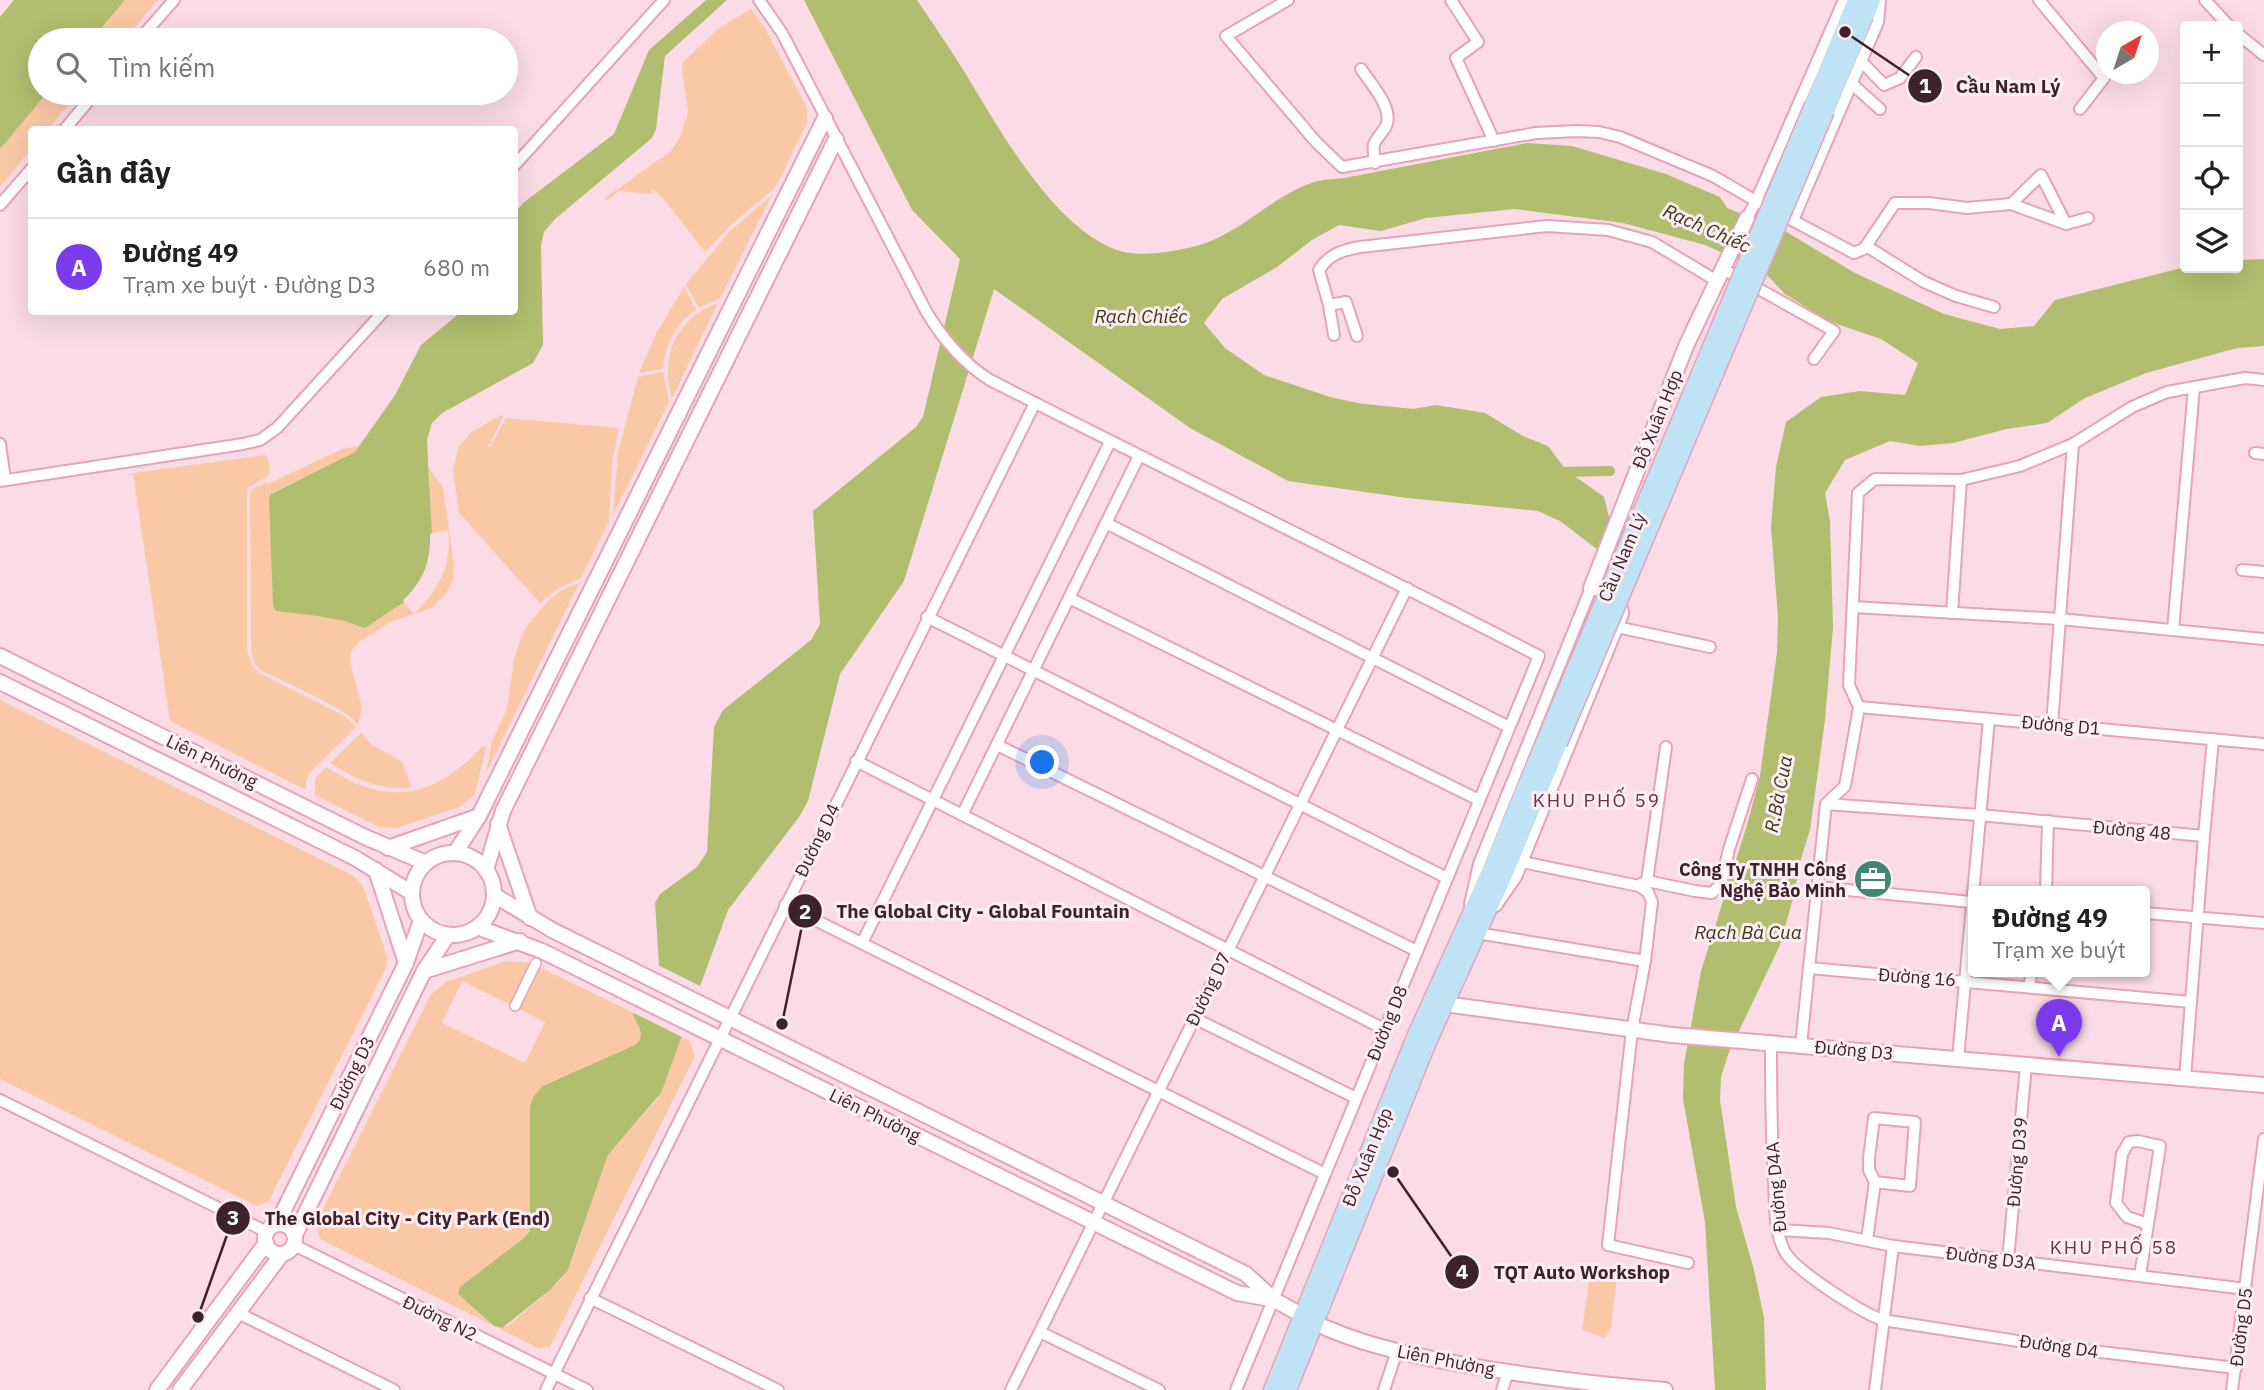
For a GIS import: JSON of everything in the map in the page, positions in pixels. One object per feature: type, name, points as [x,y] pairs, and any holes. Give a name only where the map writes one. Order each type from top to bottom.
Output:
[{"type":"main road","points":[[1819,108],[1856,0]]},
{"type":"main road","points":[[1819,108],[1872,0]]},
{"type":"main road","name":"Cầu Nam Lý","points":[[1553,741],[1819,108]]},
{"type":"main road","name":"Đỗ Xuân Hợp","points":[[1272,1390],[1309,1319],[1385,1147],[1438,1002],[1553,741]]},
{"type":"main road","name":"Đỗ Xuân Hợp","points":[[1288,1390],[1309,1319]]},
{"type":"street","points":[[150,28],[174,0]]},
{"type":"street","points":[[518,162],[664,0]]},
{"type":"street","points":[[759,0],[782,33],[938,330],[973,369],[1110,442],[1406,588]]},
{"type":"street","points":[[1288,0],[1226,36],[1315,142],[1342,167],[1567,131],[1599,132],[1620,137],[1713,176],[1854,253],[1866,246],[1895,203],[1929,203],[1967,208],[2011,204],[2066,224],[2088,218]]},
{"type":"street","points":[[1451,0],[1478,42],[1456,58],[1494,141]]},
{"type":"street","points":[[1747,218],[1844,0]]},
{"type":"street","points":[[1793,220],[1878,22],[1880,0]]},
{"type":"street","points":[[2039,0],[2104,78],[2080,109]]},
{"type":"street","points":[[2205,0],[2224,21]]},
{"type":"street","points":[[2243,38],[2264,55]]},
{"type":"street","points":[[1861,61],[1884,85],[1900,78],[1916,57]]},
{"type":"street","points":[[1361,69],[1378,94],[1388,120],[1373,145],[1375,163]]},
{"type":"street","points":[[1852,84],[1880,109]]},
{"type":"street","points":[[67,126],[85,105]]},
{"type":"street","points":[[455,853],[479,816],[825,118]]},
{"type":"street","points":[[486,870],[498,824],[528,761],[836,139]]},
{"type":"street","points":[[0,205],[28,173]]},
{"type":"street","points":[[2011,204],[2041,176],[2066,224]]},
{"type":"street","name":"Đỗ Xuân Hợp","points":[[1471,929],[1479,864],[1686,346],[1747,218]]},
{"type":"street","points":[[1334,335],[1320,270],[1330,257],[1345,249],[1547,226],[1608,230],[1652,242],[1834,331],[1814,359]]},
{"type":"street","points":[[1866,246],[1924,282],[1956,296],[1994,307]]},
{"type":"street","points":[[1329,305],[1346,302],[1357,336]]},
{"type":"street","points":[[731,309],[747,318]]},
{"type":"street","points":[[0,444],[3,480],[260,440],[277,429],[380,315]]},
{"type":"street","points":[[1801,1045],[1826,804],[1845,786],[1859,707],[1849,685],[1858,493],[1875,479],[1961,480],[2020,466],[2073,444],[2132,407],[2167,392],[2245,379],[2264,380]]},
{"type":"street","points":[[2174,630],[2194,387]]},
{"type":"street","name":"Đường D4","points":[[545,1390],[1035,403]]},
{"type":"street","points":[[862,943],[1110,442]]},
{"type":"street","points":[[2052,724],[2073,444]]},
{"type":"street","points":[[962,816],[1139,456]]},
{"type":"street","points":[[1952,612],[1961,480]]},
{"type":"street","points":[[1106,523],[1509,727]]},
{"type":"street","points":[[619,533],[636,542]]},
{"type":"street","points":[[2242,570],[2264,572]]},
{"type":"street","name":"Đường D8","points":[[1236,1390],[1539,656],[1406,588]]},
{"type":"street","name":"Đường D7","points":[[1011,1390],[1406,588]]},
{"type":"street","name":"Đỗ Xuân Hợp","points":[[1471,929],[1516,877],[1623,614],[1623,605],[1619,600],[1591,588]]},
{"type":"street","points":[[1069,598],[1479,800]]},
{"type":"street","points":[[1853,607],[2060,619],[2264,639]]},
{"type":"street","points":[[927,617],[1447,878]]},
{"type":"street","points":[[1617,627],[1710,647]]},
{"type":"street","name":"Liên Phường","points":[[0,656],[388,848],[426,863]]},
{"type":"street","name":"Liên Phường","points":[[0,682],[253,807],[376,870],[412,893]]},
{"type":"street","points":[[45,705],[55,683]]},
{"type":"street","name":"Đường D1","points":[[1859,707],[2264,744]]},
{"type":"street","points":[[1972,886],[1989,719]]},
{"type":"street","points":[[2185,1078],[2213,739]]},
{"type":"street","points":[[997,745],[1417,951]]},
{"type":"street","points":[[1666,747],[1645,886],[1652,902],[1645,961],[1632,1030],[1608,1245],[1688,1263]]},
{"type":"street","points":[[510,752],[528,761]]},
{"type":"street","points":[[856,761],[1384,1029]]},
{"type":"street","points":[[1522,862],[1645,886],[1712,893],[1721,884],[1729,849],[1752,779]]},
{"type":"street","name":"Đường 48","points":[[1826,804],[2204,836]]},
{"type":"street","points":[[388,848],[479,816]]},
{"type":"street","points":[[2046,886],[2048,821]]},
{"type":"street","points":[[498,824],[530,918]]},
{"type":"street","points":[[455,853],[475,860],[486,870],[494,895],[489,915],[477,927],[463,934],[447,935],[433,930],[421,920],[413,905],[412,893],[416,877],[426,863],[440,855],[455,853]]},
{"type":"street","points":[[376,870],[406,963]]},
{"type":"street","points":[[1817,887],[1968,902]]},
{"type":"street","name":"Liên Phường","points":[[494,895],[530,918],[1246,1274],[1273,1299],[1349,1338],[1397,1351],[1602,1390]]},
{"type":"street","points":[[785,905],[1325,1174]]},
{"type":"street","points":[[2150,913],[2264,923]]},
{"type":"street","name":"Đường D3","points":[[157,1390],[270,1233],[406,963],[421,920]]},
{"type":"street","name":"Liên Phường","points":[[477,927],[520,941],[1237,1293],[1273,1299]]},
{"type":"street","points":[[1471,929],[1645,961]]},
{"type":"street","name":"Đường D3","points":[[180,1390],[290,1244],[424,971],[447,935]]},
{"type":"street","points":[[424,971],[520,941]]},
{"type":"street","points":[[1958,1059],[1968,942]]},
{"type":"street","points":[[515,1006],[536,962]]},
{"type":"street","name":"Đường 16","points":[[1809,968],[2191,1002]]},
{"type":"street","points":[[2029,987],[2031,977]]},
{"type":"street","name":"Đường D3","points":[[1438,1002],[1672,1035],[2264,1085]]},
{"type":"street","points":[[1194,1018],[1356,1098]]},
{"type":"street","name":"Đường D4A","points":[[1766,1042],[1775,1216],[1784,1251],[1812,1277],[1865,1314],[1883,1320]]},
{"type":"street","name":"Đường D39","points":[[2008,1260],[2026,1065]]},
{"type":"street","points":[[0,1100],[270,1233],[288,1226],[290,1244],[271,1251],[270,1233]]},
{"type":"street","points":[[1867,1240],[1875,1182],[1869,1170],[1874,1118],[1915,1122],[1910,1186],[1875,1182]]},
{"type":"street","points":[[324,1129],[342,1138]]},
{"type":"street","name":"Đường D5","points":[[2232,1390],[2264,1139]]},
{"type":"street","points":[[2140,1276],[2148,1224],[2160,1146],[2129,1142],[2122,1154],[2116,1203],[2127,1217],[2148,1224]]},
{"type":"street","name":"Đường D3A","points":[[1779,1230],[1829,1233],[1893,1246],[2246,1289]]},
{"type":"street","name":"Đường N2","points":[[290,1244],[587,1390]]},
{"type":"street","points":[[1875,1390],[1893,1246]]},
{"type":"street","points":[[590,1298],[778,1390]]},
{"type":"street","points":[[220,1305],[394,1390]]},
{"type":"street","name":"Đường D4","points":[[1883,1320],[2050,1346],[2236,1368]]},
{"type":"street","points":[[1040,1332],[1159,1390]]},
{"type":"street","points":[[1384,1390],[1397,1351]]},
{"type":"street","points":[[1502,1390],[1508,1372]]},
{"type":"street","name":"Liên Phường","points":[[1580,1386],[1665,1390]]},
{"type":"shaded area","points":[[125,0],[158,0],[134,28],[101,28]]},
{"type":"shaded area","points":[[751,9],[765,28],[807,108],[807,123],[775,188],[735,221],[705,252],[653,189],[651,194],[619,191],[608,200],[604,199],[671,151],[681,135],[688,111],[683,62],[718,29]]},
{"type":"shaded area","points":[[37,105],[69,105],[51,126],[28,126],[28,153],[0,187],[0,149]]},
{"type":"shaded area","points":[[772,195],[720,298],[699,308],[686,284],[729,232]]},
{"type":"shaded area","points":[[684,287],[696,310],[682,321],[672,335],[663,369],[639,373],[657,332]]},
{"type":"shaded area","points":[[718,303],[672,398],[668,368],[675,340],[692,318]]},
{"type":"shaded area","points":[[663,372],[669,402],[613,515],[618,452],[638,377]]},
{"type":"shaded area","points":[[502,415],[490,444],[486,445],[490,447],[506,418],[619,428],[612,464],[609,521],[581,578],[557,589],[540,603],[459,513],[453,471],[458,448],[470,433]]},
{"type":"shaded area","points":[[360,446],[352,455],[273,492],[270,496],[273,606],[365,628],[404,602],[414,614],[390,622],[359,642],[351,651],[350,661],[362,708],[358,724],[347,714],[261,670],[255,664],[251,651],[250,493],[267,482],[268,484],[342,449]]},
{"type":"shaded area","points":[[266,455],[270,466],[268,476],[247,491],[247,650],[252,666],[259,673],[346,717],[356,727],[311,771],[306,781],[306,790],[170,721],[133,473]]},
{"type":"shaded area","points":[[429,468],[443,488],[454,564],[453,581],[446,594],[431,608],[414,614],[437,586],[448,554],[448,530],[432,533]]},
{"type":"shaded area","points":[[579,583],[486,773],[492,741],[507,709],[514,659],[524,630],[549,600],[562,590]]},
{"type":"shaded area","points":[[0,700],[354,876],[363,886],[387,956],[386,968],[268,1202],[257,1206],[0,1079]]},
{"type":"shaded area","points":[[361,733],[371,744],[402,762],[412,788],[390,788],[369,783],[330,763]]},
{"type":"shaded area","points":[[483,746],[486,748],[475,794],[460,807],[396,828],[379,827],[315,795],[315,779],[326,767],[348,780],[370,788],[390,792],[409,791],[446,777]]},
{"type":"shaded area","points":[[506,961],[531,963],[511,1005],[462,981],[442,1023],[525,1063],[545,1022],[517,1008],[537,966],[634,1013],[642,1036],[636,1045],[533,1097],[530,1107],[530,1231],[458,1293],[494,1326],[320,1239],[316,1223],[431,994],[446,982]]},
{"type":"shaded area","points":[[681,1037],[690,1041],[695,1056],[550,1347],[538,1348],[494,1326],[499,1328],[509,1325],[559,1282],[571,1264],[608,1155],[659,1097]]},
{"type":"shaded area","points":[[1590,1273],[1617,1277],[1611,1328],[1605,1338],[1582,1330]]},
{"type":"water","points":[[14,0],[125,0],[101,28],[28,28],[28,105],[37,105],[0,149],[0,17]]},
{"type":"water","points":[[706,0],[727,0],[665,56],[656,129],[652,138],[555,219],[544,232],[541,245],[543,345],[533,363],[442,413],[432,423],[427,440],[432,533],[427,562],[416,586],[404,602],[365,628],[318,616],[276,611],[273,606],[271,494],[355,452],[395,395],[421,345],[457,315],[518,315],[518,209],[614,134],[649,50]]},
{"type":"water","points":[[804,0],[917,0],[1009,145],[1047,195],[1089,235],[1112,248],[1132,253],[1165,252],[1213,240],[1287,195],[1318,181],[1527,143],[1572,146],[1666,174],[1720,197],[1727,208],[1785,231],[1855,273],[1944,314],[2000,329],[2034,326],[2055,300],[2180,268],[2180,273],[2243,273],[2243,260],[2264,259],[2264,346],[2237,348],[2146,373],[2085,398],[2047,423],[2007,429],[1953,443],[1920,446],[1890,441],[1845,460],[1825,493],[1830,522],[1833,627],[1825,720],[1810,830],[1780,945],[1729,1052],[1721,1077],[1720,1100],[1736,1207],[1764,1318],[1766,1390],[1715,1390],[1705,1222],[1683,1099],[1684,1064],[1701,971],[1760,776],[1777,652],[1778,617],[1771,527],[1776,467],[1786,422],[1821,397],[1860,391],[1905,395],[1918,363],[1881,339],[1828,321],[1785,294],[1763,271],[1705,245],[1623,223],[1515,209],[1426,218],[1381,231],[1339,225],[1312,240],[1277,267],[1222,299],[1204,323],[1225,348],[1264,375],[1357,403],[1413,409],[1436,405],[1485,413],[1523,436],[1548,446],[1566,470],[1604,497],[1610,521],[1598,550],[1560,521],[1538,511],[1407,498],[1288,481],[1190,428],[994,289],[904,581],[840,674],[808,801],[799,817],[728,910],[661,1093],[608,1155],[568,1270],[551,1289],[502,1328],[494,1326],[458,1294],[460,1287],[530,1231],[530,1107],[533,1097],[543,1086],[639,1042],[641,1034],[633,1015],[659,964],[655,903],[660,894],[697,867],[707,852],[714,727],[723,710],[811,640],[820,624],[813,511],[916,427],[923,417],[960,259],[912,210]]},
{"type":"pier","points":[[656,964],[702,987],[684,1038],[632,1012]]},
{"type":"waterway","points":[[1557,472],[1610,471]]},
{"type":"place","name":"Cầu Nam Lý","points":[[1845,32]]},
{"type":"place","name":"Công Ty TNHH Công Nghệ Bảo Minh","points":[[1873,879]]},
{"type":"place","name":"The Global City - Global Fountain","points":[[782,1024]]},
{"type":"place","name":"Đường 49","points":[[2059,1057]]},
{"type":"place","name":"TQT Auto Workshop","points":[[1393,1172]]},
{"type":"place","name":"The Global City - City Park (End)","points":[[198,1317]]},
{"type":"district","name":"KHU PHỐ 59","points":[[1597,800]]},
{"type":"district","name":"KHU PHỐ 58","points":[[2114,1247]]},
{"type":"water label","name":"Rạch Chiếc","points":[[1707,228]]},
{"type":"water label","name":"Rạch Chiếc","points":[[1141,316]]},
{"type":"water label","name":"R.Bà Cua","points":[[1778,794]]},
{"type":"water label","name":"Rạch Bà Cua","points":[[1748,932]]}]
